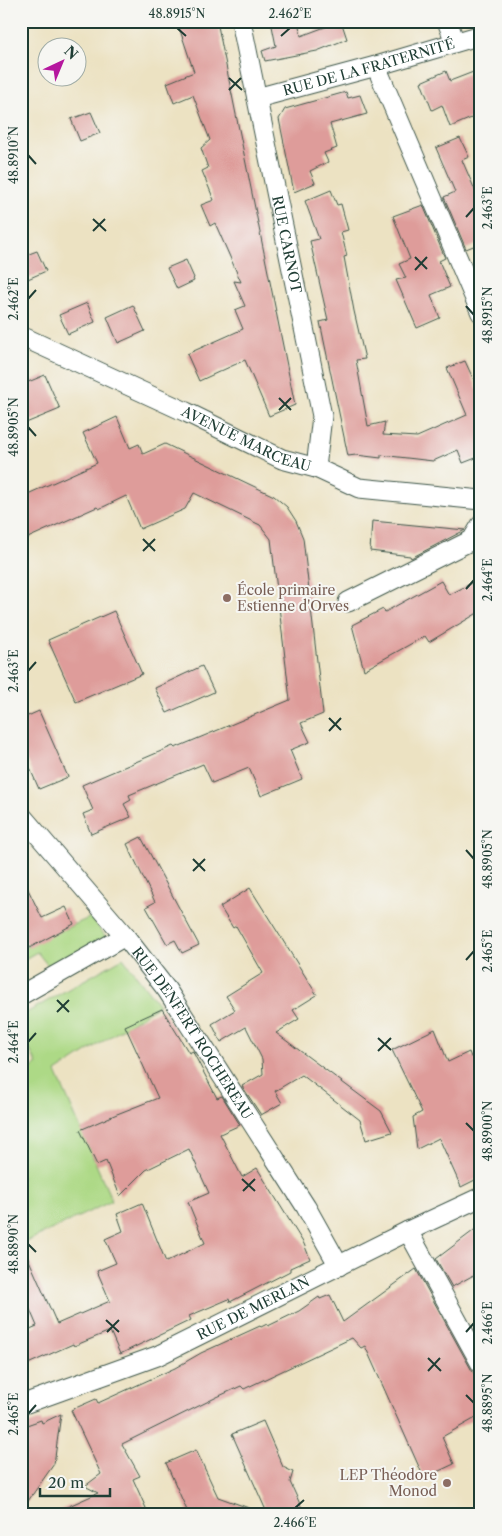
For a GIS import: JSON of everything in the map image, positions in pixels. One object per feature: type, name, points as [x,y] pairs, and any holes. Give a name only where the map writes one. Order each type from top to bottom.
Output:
[{"type":"street","name":"RUE CARNOT","points":[[241,21],[322,416],[316,468]]},
{"type":"street","points":[[447,21],[455,42]]},
{"type":"street","name":"RUE DE LA FRATERNITÉ","points":[[257,98],[481,35]]},
{"type":"street","points":[[376,66],[481,313]]},
{"type":"street","name":"AVENUE MARCEAU","points":[[21,336],[186,412],[282,459],[316,468],[359,488],[481,500]]},
{"type":"street","points":[[348,602],[472,540],[481,525]]},
{"type":"street","name":"RUE DENFERT ROCHEREAU","points":[[21,815],[125,936],[167,990],[306,1207],[339,1266]]},
{"type":"street","points":[[21,995],[125,936]]},
{"type":"street","name":"RUE DE MERLAN","points":[[21,1405],[157,1356],[408,1231],[481,1197]]},
{"type":"street","points":[[408,1231],[481,1364]]},
{"type":"green space","points":[[91,917],[109,941],[53,972],[37,952],[21,961],[21,949]]},
{"type":"green space","points":[[123,958],[159,1005],[56,1072],[112,1201],[21,1244],[21,1075],[37,1064],[21,1033],[21,1016]]},
{"type":"building","points":[[177,21],[217,21],[295,405],[269,416],[245,360],[199,381],[187,354],[243,329],[235,310],[245,306],[234,281],[241,282],[215,223],[210,226],[201,205],[214,200],[202,171],[208,168],[201,148],[210,140],[193,95],[174,103],[167,83],[194,72]]},
{"type":"building","points":[[271,21],[298,21],[301,36],[341,21],[347,39],[317,51],[265,61],[262,51],[276,46]]},
{"type":"building","points":[[481,69],[481,114],[450,127],[442,105],[432,110],[421,82],[446,71],[450,81]]},
{"type":"building","points":[[346,92],[348,98],[360,95],[367,114],[330,124],[337,148],[324,153],[328,162],[310,171],[315,183],[294,192],[279,119],[285,109]]},
{"type":"building","points":[[91,112],[100,133],[80,141],[71,119]]},
{"type":"building","points":[[460,138],[469,157],[462,160],[481,204],[481,243],[466,249],[444,197],[455,192],[436,148]]},
{"type":"building","points":[[331,190],[337,205],[341,204],[348,230],[341,232],[347,256],[344,257],[354,311],[365,359],[356,360],[368,426],[385,422],[383,435],[417,437],[467,415],[447,368],[465,361],[481,396],[481,456],[463,463],[458,450],[433,461],[381,455],[381,458],[348,456],[320,322],[328,320],[310,241],[319,239],[305,201]]},
{"type":"building","points":[[423,205],[445,258],[439,261],[450,287],[431,295],[440,318],[417,328],[396,280],[406,278],[399,264],[410,259],[393,216]]},
{"type":"building","points":[[37,251],[46,271],[21,282],[21,257]]},
{"type":"building","points":[[186,260],[194,281],[177,289],[167,268]]},
{"type":"building","points":[[87,303],[95,322],[68,334],[59,315]]},
{"type":"building","points":[[133,305],[145,331],[118,343],[107,317]]},
{"type":"building","points":[[45,375],[60,409],[21,425],[21,385]]},
{"type":"building","points":[[117,417],[130,448],[139,444],[143,454],[165,444],[274,496],[287,507],[296,521],[303,538],[323,714],[301,723],[310,742],[290,750],[302,779],[261,796],[249,768],[212,783],[203,764],[129,795],[131,800],[124,804],[131,817],[91,834],[83,814],[93,810],[82,785],[173,746],[175,748],[290,700],[271,539],[260,525],[194,493],[185,509],[140,529],[126,496],[21,541],[21,497],[97,463],[83,433]]},
{"type":"building","points":[[372,521],[465,530],[411,558],[410,556],[370,551]]},
{"type":"building","points":[[481,578],[481,611],[429,642],[425,636],[364,670],[352,625],[383,609],[385,612],[441,581],[449,595]]},
{"type":"building","points":[[114,611],[142,674],[76,702],[48,640]]},
{"type":"building","points":[[202,666],[214,692],[167,713],[155,688]]},
{"type":"building","points":[[39,711],[68,777],[39,789],[21,748],[21,719]]},
{"type":"building","points":[[141,837],[199,945],[182,953],[175,940],[167,944],[146,907],[155,902],[127,844]]},
{"type":"building","points":[[21,875],[42,918],[66,907],[74,924],[29,948],[21,933]]},
{"type":"building","points":[[250,888],[317,995],[293,1010],[299,1019],[276,1033],[381,1111],[392,1132],[366,1140],[360,1120],[302,1075],[275,1091],[282,1103],[261,1115],[242,1086],[263,1074],[262,1059],[246,1027],[221,1042],[212,1024],[235,1010],[226,996],[263,973],[236,926],[233,928],[220,907]]},
{"type":"building","points":[[162,1009],[189,1053],[193,1051],[217,1098],[222,1096],[240,1125],[220,1134],[242,1177],[257,1168],[304,1244],[310,1259],[290,1268],[290,1271],[230,1302],[229,1299],[189,1316],[191,1320],[120,1354],[110,1331],[74,1346],[73,1344],[21,1367],[21,1333],[37,1326],[21,1289],[21,1242],[57,1324],[110,1301],[97,1271],[116,1263],[105,1239],[123,1231],[117,1214],[142,1203],[166,1262],[205,1243],[188,1202],[209,1193],[189,1149],[146,1170],[120,1196],[106,1161],[97,1165],[80,1130],[158,1098],[125,1026]]},
{"type":"building","points":[[435,1029],[448,1062],[469,1052],[471,1057],[481,1053],[481,1177],[461,1187],[439,1138],[417,1149],[413,1117],[422,1112],[392,1050]]},
{"type":"building","points":[[481,1225],[481,1271],[452,1287],[436,1259]]},
{"type":"building","points":[[416,1269],[481,1384],[481,1415],[442,1437],[454,1464],[424,1478],[365,1346],[361,1348],[352,1338],[244,1389],[241,1386],[217,1397],[122,1444],[140,1476],[133,1479],[149,1515],[49,1515],[98,1493],[85,1486],[101,1474],[71,1410],[96,1399],[98,1403],[260,1326],[267,1324],[268,1326],[299,1311],[319,1297],[320,1299],[330,1295],[343,1322]]},
{"type":"building","points":[[61,1414],[54,1464],[21,1511],[21,1427],[41,1420],[42,1423]]},
{"type":"building","points":[[263,1421],[283,1467],[293,1472],[290,1482],[305,1515],[268,1515],[232,1434]]},
{"type":"building","points":[[196,1450],[218,1497],[260,1512],[259,1515],[189,1515],[166,1463]]},
{"type":"place","name":"École primaire Estienne d'Orves","points":[[227,598]]},
{"type":"place","name":"LEP Théodore Monod","points":[[447,1483]]}]
